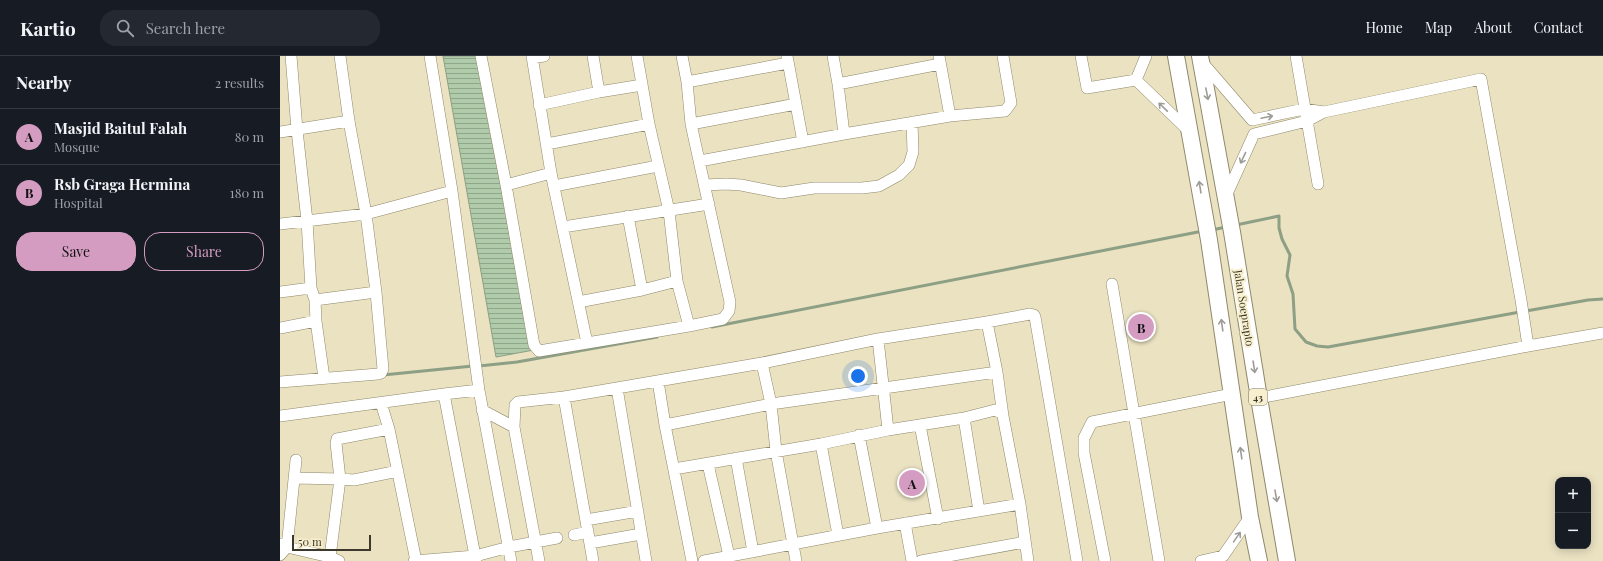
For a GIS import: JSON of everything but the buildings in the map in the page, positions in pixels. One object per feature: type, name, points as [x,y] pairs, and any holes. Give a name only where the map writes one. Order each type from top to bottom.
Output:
[{"type":"highway","name":"43","points":[[1176,56],[1208,233],[1250,517],[1259,561]]},
{"type":"highway","name":"Jalan Soeprapto","points":[[1200,58],[1226,196],[1259,398],[1288,561]]},
{"type":"street","points":[[290,56],[307,221],[311,288],[315,300],[316,322],[324,378]]},
{"type":"street","points":[[280,382],[378,374],[382,372],[376,292],[366,214],[349,121],[340,56]]},
{"type":"street","points":[[430,56],[452,191],[475,356],[476,376],[511,561]]},
{"type":"street","points":[[481,56],[506,185],[534,345],[539,351],[689,326],[723,319],[729,312],[730,302],[691,124],[687,82],[682,56]]},
{"type":"street","points":[[544,56],[532,57],[539,105],[551,172],[587,343]]},
{"type":"street","points":[[593,56],[599,92]]},
{"type":"street","points":[[637,56],[649,124],[669,210],[677,281],[689,326]]},
{"type":"street","points":[[832,56],[838,84],[844,134]]},
{"type":"street","points":[[700,161],[912,122],[950,116],[1005,111],[1011,103],[1004,56]]},
{"type":"street","points":[[1081,56],[1087,88],[1136,80]]},
{"type":"street","points":[[1136,80],[1146,56]]},
{"type":"street","points":[[1296,56],[1318,184]]},
{"type":"street","points":[[1200,58],[1252,120],[1254,134],[1226,196]]},
{"type":"street","points":[[687,82],[788,59],[803,142]]},
{"type":"street","points":[[838,84],[940,60],[950,116]]},
{"type":"street","points":[[1254,134],[1307,120],[1324,112],[1481,79],[1528,346]]},
{"type":"street","points":[[1136,80],[1191,133]]},
{"type":"street","points":[[539,105],[599,92],[642,85]]},
{"type":"street","points":[[691,124],[796,104]]},
{"type":"street","points":[[1252,120],[1304,109],[1324,112]]},
{"type":"street","points":[[280,132],[349,121]]},
{"type":"street","points":[[705,185],[741,185],[781,193],[814,188],[862,188],[879,186],[899,175],[909,165],[913,152],[912,122]]},
{"type":"street","points":[[547,144],[649,124]]},
{"type":"street","points":[[554,186],[658,166]]},
{"type":"street","points":[[506,185],[551,172]]},
{"type":"street","points":[[280,224],[366,214],[452,191]]},
{"type":"street","points":[[563,227],[709,204]]},
{"type":"street","points":[[628,216],[642,290]]},
{"type":"street","points":[[578,302],[642,290],[677,281]]},
{"type":"street","points":[[1112,284],[1159,561]]},
{"type":"street","points":[[280,292],[311,288]]},
{"type":"street","points":[[315,300],[376,292]]},
{"type":"street","points":[[539,561],[514,427],[515,405],[518,402],[564,397],[618,388],[762,363],[878,339],[1030,314],[1034,315],[1035,317],[1077,561]]},
{"type":"street","points":[[280,328],[316,322]]},
{"type":"street","points":[[987,322],[1020,504],[1028,561]]},
{"type":"street","points":[[1259,398],[1603,333]]},
{"type":"street","points":[[878,339],[888,430]]},
{"type":"street","points":[[762,363],[771,404],[776,451],[796,561]]},
{"type":"street","points":[[665,424],[771,404],[997,372]]},
{"type":"street","points":[[658,381],[692,561]]},
{"type":"street","points":[[618,388],[646,561]]},
{"type":"street","points":[[280,416],[479,390]]},
{"type":"street","points":[[444,394],[476,558]]},
{"type":"street","points":[[1105,560],[1084,453],[1084,438],[1092,422],[1232,394]]},
{"type":"street","points":[[564,397],[593,561]]},
{"type":"street","points":[[381,403],[389,429],[415,561],[476,558],[509,547],[557,538]]},
{"type":"street","points":[[482,410],[514,427]]},
{"type":"street","points":[[674,469],[821,444],[859,435],[964,418],[995,410],[1003,416]]},
{"type":"street","points":[[964,418],[978,510]]},
{"type":"street","points":[[920,426],[938,519]]},
{"type":"street","points":[[296,460],[282,548],[332,560],[340,479],[336,443],[337,439],[389,429]]},
{"type":"street","points":[[859,435],[877,528]]},
{"type":"street","points":[[821,444],[838,535]]},
{"type":"street","points":[[736,458],[753,552]]},
{"type":"street","points":[[708,464],[729,556]]},
{"type":"street","points":[[294,478],[354,480],[398,472]]},
{"type":"street","points":[[704,561],[838,535],[1020,504]]},
{"type":"street","points":[[586,520],[638,511]]},
{"type":"street","points":[[1201,561],[1226,558],[1250,517]]},
{"type":"street","points":[[905,523],[912,561]]},
{"type":"street","points":[[574,535],[589,538],[641,534]]},
{"type":"street","points":[[921,561],[1025,542]]},
{"type":"shaded area","points":[[443,56],[477,56],[534,350],[496,357]]},
{"type":"waterway","points":[[1236,225],[1279,216],[1279,228],[1282,239],[1290,255],[1287,276],[1293,294],[1295,329],[1306,342],[1317,346],[1328,347],[1520,312]]},
{"type":"waterway","points":[[1212,230],[1226,227]]},
{"type":"waterway","points":[[712,327],[1203,231]]},
{"type":"waterway","points":[[1526,311],[1588,300],[1603,299]]},
{"type":"waterway","points":[[479,366],[517,362],[657,337]]},
{"type":"waterway","points":[[383,375],[473,366]]},
{"type":"place","name":"Rsb Graga Hermina","points":[[1141,327]]},
{"type":"place","name":"Masjid Baitul Falah","points":[[912,483]]}]
